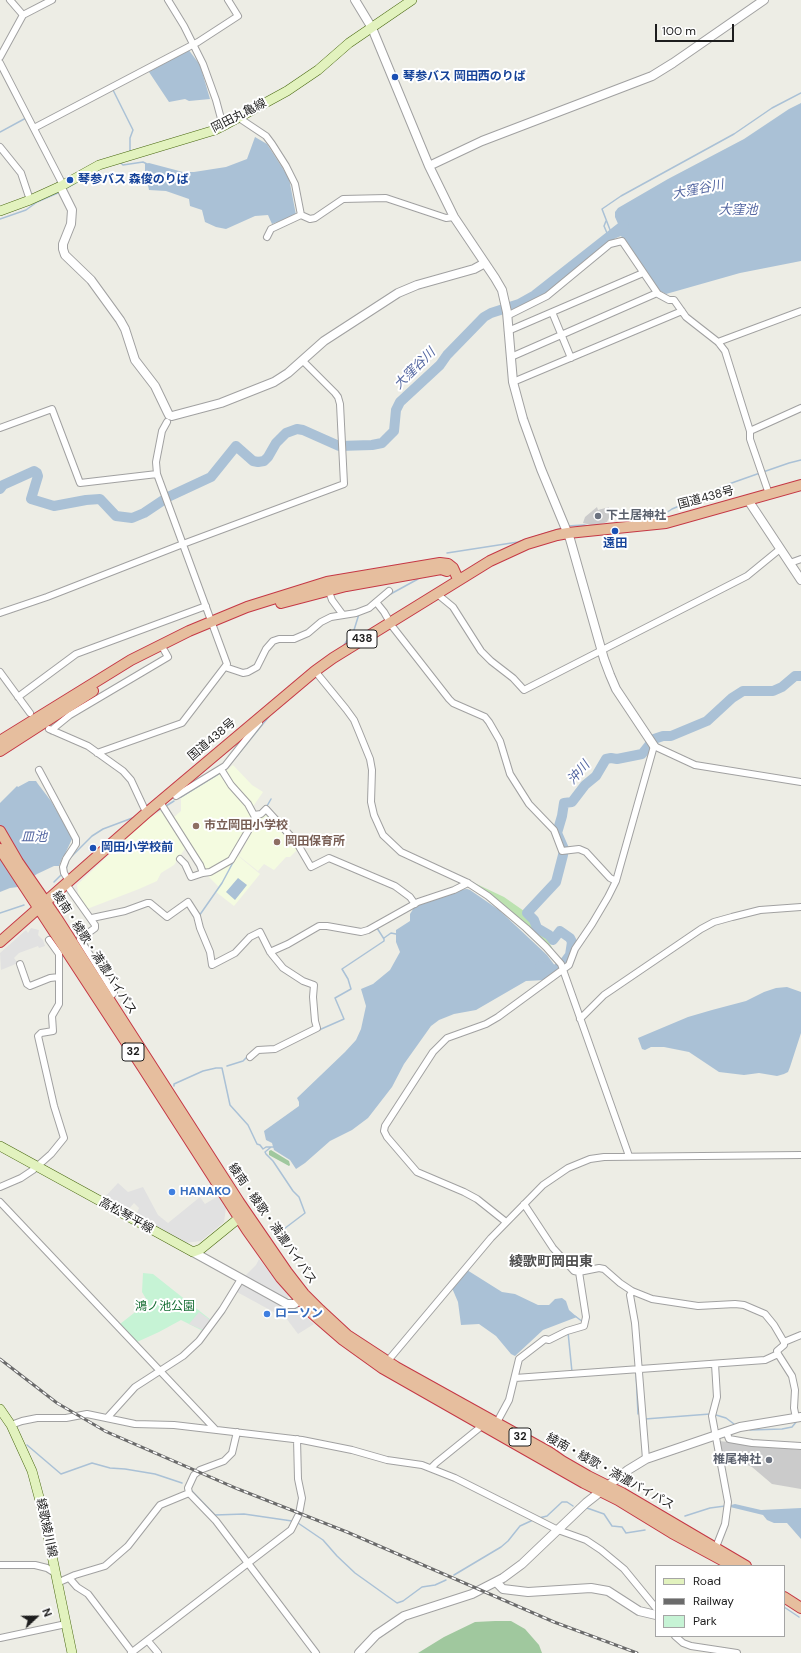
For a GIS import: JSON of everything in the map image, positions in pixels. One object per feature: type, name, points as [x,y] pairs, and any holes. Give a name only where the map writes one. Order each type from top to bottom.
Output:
[{"type":"highway","name":"国道438号","points":[[0,942],[144,815],[315,671],[332,658],[458,579],[501,555],[566,529],[666,523],[801,485]]},
{"type":"highway","points":[[0,751],[105,683],[164,650],[213,624],[279,596],[350,577],[440,563],[448,564],[453,568],[458,579]]},
{"type":"highway","points":[[0,741],[131,660],[171,639],[213,624],[328,589],[441,570],[446,570],[458,579]]},
{"type":"highway","name":"綾南・綾歌・満濃バイパス","points":[[0,832],[28,884]]},
{"type":"highway","name":"綾南・綾歌・満濃バイパス","points":[[0,849],[28,884],[42,905],[243,1215],[304,1294],[347,1334],[385,1365],[496,1424],[604,1489],[618,1500],[672,1533],[731,1565]]},
{"type":"highway","name":"綾南・綾歌・満濃バイパス","points":[[243,1215],[266,1258],[300,1300],[342,1340],[483,1425],[716,1547],[744,1565]]},
{"type":"highway","points":[[785,1590],[801,1600]]},
{"type":"highway","points":[[785,1598],[801,1608]]},
{"type":"main road","name":"岡田丸亀線","points":[[0,211],[62,188],[99,166],[215,130],[239,118],[287,91],[318,70],[349,43],[412,0]]},
{"type":"main road","name":"高松琴平線","points":[[0,1146],[193,1252]]},
{"type":"main road","points":[[193,1252],[205,1246],[243,1215]]},
{"type":"main road","name":"綾歌綾川線","points":[[0,1409],[32,1471],[43,1512],[72,1653]]},
{"type":"street","points":[[10,0],[23,15]]},
{"type":"street","points":[[0,57],[23,15],[52,0]]},
{"type":"street","points":[[168,0],[204,64],[223,126]]},
{"type":"street","points":[[34,128],[193,44],[238,16],[228,0]]},
{"type":"street","points":[[355,0],[372,28],[429,166],[454,217],[498,284],[507,312],[513,382],[523,419],[566,529],[602,650],[616,689],[652,743],[695,765],[801,782]]},
{"type":"street","points":[[429,166],[482,141],[652,76],[764,0]]},
{"type":"street","points":[[0,63],[34,128],[70,203],[73,213],[71,224],[63,244],[65,255],[93,283],[120,320],[125,329],[135,360],[155,386],[169,415],[172,416],[221,404],[264,386],[288,373],[334,334],[398,293],[417,285],[485,264]]},
{"type":"street","points":[[239,118],[266,136],[272,144],[293,180],[301,215]]},
{"type":"street","points":[[0,147],[21,173],[30,200]]},
{"type":"street","points":[[267,237],[270,230],[301,215],[310,219],[315,218],[342,199],[386,198],[446,218],[454,217]]},
{"type":"street","points":[[507,312],[547,296],[610,244],[622,241],[642,273],[657,292],[669,300],[674,300],[686,317],[718,342],[726,353],[750,431],[750,439],[769,494]]},
{"type":"street","points":[[508,332],[642,273]]},
{"type":"street","points":[[511,356],[657,292]]},
{"type":"street","points":[[718,342],[801,310]]},
{"type":"street","points":[[513,382],[682,311]]},
{"type":"street","points":[[552,312],[571,358]]},
{"type":"street","points":[[0,613],[47,597],[344,484],[340,404],[338,397],[302,360]]},
{"type":"street","points":[[0,428],[52,408],[80,483],[157,474]]},
{"type":"street","points":[[750,431],[801,408]]},
{"type":"street","points":[[97,752],[182,723],[227,664],[157,474],[156,462],[162,431],[167,422]]},
{"type":"street","points":[[748,500],[801,580]]},
{"type":"street","points":[[436,593],[453,607],[481,651],[513,678],[524,690],[747,576],[780,549]]},
{"type":"street","points":[[790,563],[801,559]]},
{"type":"street","points":[[328,589],[332,600],[343,615]]},
{"type":"street","points":[[225,667],[243,673],[248,672],[257,667],[266,649],[273,641],[279,639],[294,639],[308,633],[326,619],[356,613],[369,608],[377,603],[389,591]]},
{"type":"street","points":[[377,603],[449,699],[453,703],[480,714],[489,722],[500,742],[510,774],[529,804],[554,830],[564,852],[573,849],[579,849],[586,852],[610,878],[616,881]]},
{"type":"street","points":[[18,697],[76,654],[206,606]]},
{"type":"street","points":[[144,815],[145,810],[131,780],[123,771],[97,752],[75,739],[51,730],[70,715],[168,657],[164,650]]},
{"type":"street","points":[[315,671],[354,720],[370,759],[372,770],[372,802],[374,815],[378,826],[384,835],[401,852],[468,883],[488,896],[526,928],[558,960],[563,969],[629,1156]]},
{"type":"street","points":[[0,672],[30,713]]},
{"type":"street","points":[[172,791],[176,796],[222,771],[272,706]]},
{"type":"street","points":[[506,1222],[477,1199],[418,1172],[386,1137],[384,1132],[385,1126],[440,1043],[454,1035],[486,1024],[569,965],[575,949],[600,911],[616,881],[652,743]]},
{"type":"street","points":[[39,770],[76,839],[76,844],[63,867],[64,873],[86,913],[92,918],[95,928],[79,940],[114,993],[112,994]]},
{"type":"street","points":[[180,860],[185,864],[191,877],[210,872],[231,860],[254,820],[254,815],[248,804],[231,785],[222,771]]},
{"type":"street","points":[[160,802],[200,865],[203,873]]},
{"type":"street","points":[[254,815],[261,814],[266,809],[297,843],[311,867],[330,858],[395,886],[406,894],[415,904]]},
{"type":"street","points":[[270,952],[288,944],[318,926],[365,931],[415,904],[468,883]]},
{"type":"street","points":[[92,918],[125,911],[146,903],[150,903],[167,917],[188,902],[197,916],[200,928],[210,952],[212,965],[235,953],[250,937],[260,932],[270,952],[283,968],[303,981],[314,985],[313,997],[317,1028],[275,1049],[258,1050],[250,1057]]},
{"type":"street","points":[[580,1020],[604,995],[701,929],[726,919],[760,910],[801,907]]},
{"type":"street","points":[[0,1187],[21,1178],[37,1167],[51,1154],[64,1138],[54,1106],[38,1036],[41,1033],[53,1031],[52,1016],[59,1004],[59,954],[49,940]]},
{"type":"street","points":[[20,964],[30,986],[50,978],[59,977]]},
{"type":"street","points":[[385,1365],[506,1222],[543,1185],[568,1168],[590,1159],[629,1156],[801,1155]]},
{"type":"street","points":[[0,1202],[215,1429]]},
{"type":"street","points":[[524,1204],[553,1248],[574,1272],[599,1268],[604,1269],[632,1291],[652,1299],[698,1306],[744,1305],[764,1314],[774,1325],[784,1342]]},
{"type":"street","points":[[193,1252],[287,1304],[294,1304],[300,1300]]},
{"type":"street","points":[[496,1424],[509,1400],[519,1359],[546,1340],[584,1326],[586,1317],[579,1272]]},
{"type":"street","points":[[107,1418],[134,1387],[183,1356],[199,1341],[222,1310],[241,1279]]},
{"type":"street","points":[[632,1291],[630,1295],[635,1323],[646,1459]]},
{"type":"street","points":[[515,1378],[765,1360],[778,1354],[778,1351],[784,1345],[784,1342],[801,1335]]},
{"type":"street","points":[[359,1653],[376,1635],[404,1616],[472,1594],[496,1582],[522,1564],[604,1489],[628,1470],[646,1459],[740,1427],[798,1417],[794,1408],[795,1390],[792,1376],[778,1354]]},
{"type":"street","points":[[715,1364],[717,1397],[712,1416],[714,1435],[728,1506],[725,1524],[716,1547]]},
{"type":"street","points":[[6,1422],[37,1418],[66,1418],[82,1414],[135,1424],[174,1425],[296,1439],[352,1450],[387,1460],[422,1465],[455,1478],[558,1530],[586,1540],[624,1569],[655,1607]]},
{"type":"street","points":[[431,1468],[483,1425]]},
{"type":"street","points":[[237,1432],[232,1453],[224,1461],[200,1470],[194,1475],[188,1488],[189,1493],[216,1521],[316,1653]]},
{"type":"street","points":[[726,1432],[728,1439],[752,1443],[801,1446]]},
{"type":"street","points":[[70,1578],[78,1587],[88,1594],[131,1653],[291,1530],[299,1514],[302,1498],[298,1479],[296,1439]]},
{"type":"street","points":[[57,1583],[75,1575],[105,1566],[111,1562],[128,1546],[160,1505],[189,1493]]},
{"type":"street","points":[[0,1565],[35,1565],[47,1568],[55,1573]]},
{"type":"street","points":[[496,1582],[503,1589],[528,1592],[591,1588],[608,1591],[639,1611],[655,1615]]},
{"type":"street","points":[[0,1638],[66,1624]]},
{"type":"street","points":[[676,1637],[683,1643],[700,1651],[737,1653]]},
{"type":"street","points":[[148,1640],[158,1653]]},
{"type":"shaded area","name":"下土居神社","points":[[597,507],[598,510],[609,507],[609,518],[607,522],[595,526],[583,523],[585,517]]},
{"type":"shaded area","points":[[233,765],[252,785],[263,792],[252,808],[260,813],[237,855],[260,874],[234,906],[216,892],[219,887],[208,876],[173,818],[181,811],[181,798],[224,771],[225,772]]},
{"type":"shaded area","points":[[163,810],[186,847],[174,865],[161,873],[157,881],[87,909],[78,893],[77,885],[147,819]]},
{"type":"shaded area","points":[[263,814],[267,814],[298,849],[290,857],[286,857],[274,870],[264,864],[258,871],[239,856]]},
{"type":"shaded area","points":[[31,928],[39,930],[38,935],[43,940],[45,946],[39,948],[38,946],[19,953],[14,958],[18,963],[1,970],[0,953],[26,930],[28,933]]},
{"type":"shaded area","points":[[118,1183],[128,1192],[143,1187],[158,1215],[168,1223],[200,1197],[205,1204],[218,1196],[226,1208],[224,1222],[201,1241],[184,1243],[135,1217],[139,1208],[134,1203],[126,1212],[102,1200]]},
{"type":"shaded area","points":[[259,1259],[289,1296],[286,1300],[244,1277],[256,1265]]},
{"type":"shaded area","points":[[241,1284],[244,1284],[307,1318],[314,1324],[298,1334],[286,1318],[288,1316],[286,1314],[281,1316],[237,1292]]},
{"type":"shaded area","points":[[199,1312],[210,1320],[203,1330],[189,1324]]},
{"type":"shaded area","name":"椎尾神社","points":[[719,1441],[801,1450],[801,1489],[772,1484],[752,1467],[722,1453]]},
{"type":"green space","points":[[466,879],[504,897],[524,911],[534,921],[537,928],[544,933],[556,955],[519,918],[499,901]]},
{"type":"green space","points":[[271,1150],[289,1161],[290,1165],[289,1166],[269,1155],[269,1151]]},
{"type":"green space","name":"鴻ノ池公園","points":[[143,1273],[153,1274],[211,1320],[203,1331],[181,1320],[137,1342],[120,1324],[148,1302],[142,1292]]},
{"type":"green space","points":[[511,1621],[525,1629],[539,1645],[542,1653],[418,1653],[444,1637],[475,1622]]},
{"type":"water","points":[[188,49],[200,65],[210,99],[189,101],[185,99],[169,102],[149,72]]},
{"type":"water","name":"大窪池","points":[[801,103],[801,261],[740,273],[666,294],[660,291],[621,236],[616,238],[613,230],[619,226],[615,217],[615,212],[618,208],[668,179],[744,139],[789,109]]},
{"type":"water","points":[[255,137],[267,144],[289,178],[296,215],[272,224],[268,215],[255,216],[226,229],[216,227],[205,222],[202,210],[190,206],[189,199],[166,191],[149,190],[145,164],[149,163],[183,172],[194,172],[226,167],[247,159]]},
{"type":"water","name":"皿池","points":[[29,781],[36,781],[51,801],[72,839],[65,854],[67,855],[66,857],[63,856],[59,866],[54,866],[37,874],[18,887],[0,892],[0,803],[17,786],[18,787]]},
{"type":"water","points":[[238,878],[247,885],[235,900],[226,892]]},
{"type":"water","points":[[467,889],[499,910],[547,955],[556,967],[550,971],[553,975],[545,980],[526,981],[476,1010],[454,1014],[439,1020],[431,1026],[404,1064],[392,1087],[368,1118],[352,1130],[330,1141],[296,1169],[290,1160],[274,1150],[272,1143],[266,1140],[264,1131],[299,1106],[297,1098],[356,1040],[361,1029],[366,1006],[361,989],[373,984],[390,970],[400,952],[396,942],[396,930],[410,921],[410,914],[415,906],[459,890]]},
{"type":"water","points":[[787,987],[801,992],[801,1033],[788,1072],[784,1074],[777,1076],[759,1073],[744,1075],[719,1072],[689,1052],[664,1047],[651,1047],[645,1050],[642,1049],[638,1038],[688,1017],[746,1001],[776,988]]},
{"type":"water","points":[[467,1270],[502,1292],[515,1294],[538,1305],[549,1305],[555,1299],[562,1298],[566,1301],[569,1310],[577,1317],[543,1330],[515,1356],[511,1354],[496,1336],[479,1324],[461,1325],[458,1302],[452,1288]]},
{"type":"water","points":[[735,1504],[761,1510],[801,1508],[801,1539],[787,1523],[774,1523],[767,1520],[763,1515],[730,1507],[731,1505]]},
{"type":"waterway","points":[[113,90],[133,130],[130,138],[130,152]]},
{"type":"waterway","points":[[612,235],[602,209],[621,196],[734,134],[772,108],[801,93]]},
{"type":"waterway","points":[[0,132],[26,118]]},
{"type":"waterway","points":[[120,162],[123,165],[143,162],[147,164]]},
{"type":"waterway","points":[[65,189],[86,177]]},
{"type":"waterway","points":[[0,219],[26,210],[37,202],[60,192]]},
{"type":"waterway","points":[[606,221],[604,226],[607,233],[612,235]]},
{"type":"waterway","name":"大窪谷川","points":[[0,489],[3,485],[34,471],[38,476],[31,499],[54,506],[100,499],[116,516],[132,518],[144,513],[168,497],[211,477],[236,446],[253,461],[258,462],[264,461],[268,457],[276,443],[286,433],[297,429],[303,430],[339,446],[372,445],[382,443],[394,431],[396,410],[400,402],[440,365],[447,355],[484,317],[491,313],[519,304],[535,295],[624,225]]},
{"type":"waterway","points":[[763,472],[801,460]]},
{"type":"waterway","points":[[652,519],[657,519],[672,509],[711,493],[726,485],[760,473]]},
{"type":"waterway","points":[[624,522],[644,520]]},
{"type":"waterway","points":[[567,526],[589,526]]},
{"type":"waterway","points":[[447,553],[518,542],[562,528]]},
{"type":"waterway","points":[[387,596],[418,579]]},
{"type":"waterway","points":[[344,645],[354,630],[359,614]]},
{"type":"waterway","name":"沖川","points":[[564,963],[570,955],[572,942],[570,938],[560,931],[553,940],[549,935],[537,928],[534,920],[527,913],[556,882],[564,849],[557,833],[564,803],[572,802],[585,785],[596,776],[606,759],[617,759],[642,754],[654,739],[663,736],[671,736],[707,721],[732,698],[743,691],[773,691],[782,687],[795,676],[801,676]]},
{"type":"waterway","points":[[298,691],[312,680]]},
{"type":"waterway","points":[[227,768],[271,714]]},
{"type":"waterway","points":[[181,797],[220,773]]},
{"type":"waterway","points":[[267,806],[271,799]]},
{"type":"waterway","points":[[166,806],[174,801]]},
{"type":"waterway","points":[[155,812],[162,808]]},
{"type":"waterway","points":[[66,869],[69,859],[92,836],[103,829],[135,817]]},
{"type":"waterway","points":[[199,916],[222,883],[237,855]]},
{"type":"waterway","points":[[54,882],[61,875]]},
{"type":"waterway","points":[[0,913],[24,905]]},
{"type":"waterway","points":[[319,1030],[344,1019],[335,998],[351,989],[348,979],[342,969],[384,941],[377,928]]},
{"type":"waterway","points":[[384,938],[391,933],[396,934]]},
{"type":"waterway","name":"沖川","points":[[540,966],[554,971],[558,968]]},
{"type":"waterway","points":[[227,1066],[243,1061],[248,1056]]},
{"type":"waterway","points":[[174,1086],[174,1084],[203,1071],[222,1068],[230,1105],[248,1125],[257,1144],[263,1149],[266,1147],[271,1147]]},
{"type":"waterway","points":[[275,1147],[271,1147],[265,1152],[299,1197],[305,1213],[276,1235]]},
{"type":"waterway","points":[[575,1316],[583,1322]]},
{"type":"waterway","points":[[568,1332],[572,1372]]},
{"type":"waterway","points":[[636,1373],[638,1414]]},
{"type":"waterway","points":[[645,1419],[710,1414]]},
{"type":"waterway","points":[[716,1415],[726,1418],[734,1424]]},
{"type":"waterway","points":[[750,1430],[782,1429],[792,1427],[797,1421]]},
{"type":"waterway","points":[[27,1445],[61,1474],[92,1463],[110,1468],[155,1474],[182,1483]]},
{"type":"waterway","points":[[190,1489],[215,1515],[244,1514],[292,1521]]},
{"type":"waterway","points":[[539,1518],[547,1516],[562,1502],[567,1502],[573,1506]]},
{"type":"waterway","points":[[685,1516],[710,1508],[725,1506]]},
{"type":"waterway","points":[[587,1508],[604,1514],[612,1526],[622,1527],[626,1533],[645,1530]]},
{"type":"waterway","points":[[454,1575],[501,1547],[520,1526],[533,1520]]},
{"type":"waterway","points":[[298,1523],[323,1540],[355,1573],[397,1603],[403,1601],[422,1587],[435,1585],[446,1580]]},
{"type":"waterway","points":[[785,1608],[799,1617]]},
{"type":"railway","points":[[0,1359],[57,1403],[105,1431],[238,1489],[347,1532],[554,1622],[637,1653]]},
{"type":"place","name":"琴参バス 岡田西のりば","points":[[395,77]]},
{"type":"place","name":"琴参バス 森俊のりば","points":[[70,180]]},
{"type":"place","name":"下土居神社","points":[[598,516]]},
{"type":"place","name":"遠田","points":[[615,531]]},
{"type":"place","name":"市立岡田小学校","points":[[196,826]]},
{"type":"place","name":"岡田保育所","points":[[277,842]]},
{"type":"place","name":"岡田小学校前","points":[[93,848]]},
{"type":"place","name":"HANAKO","points":[[172,1192]]},
{"type":"place","name":"ローソン","points":[[267,1314]]},
{"type":"place","name":"椎尾神社","points":[[769,1460]]},
{"type":"district","name":"綾歌町岡田東","points":[[551,1262]]}]
